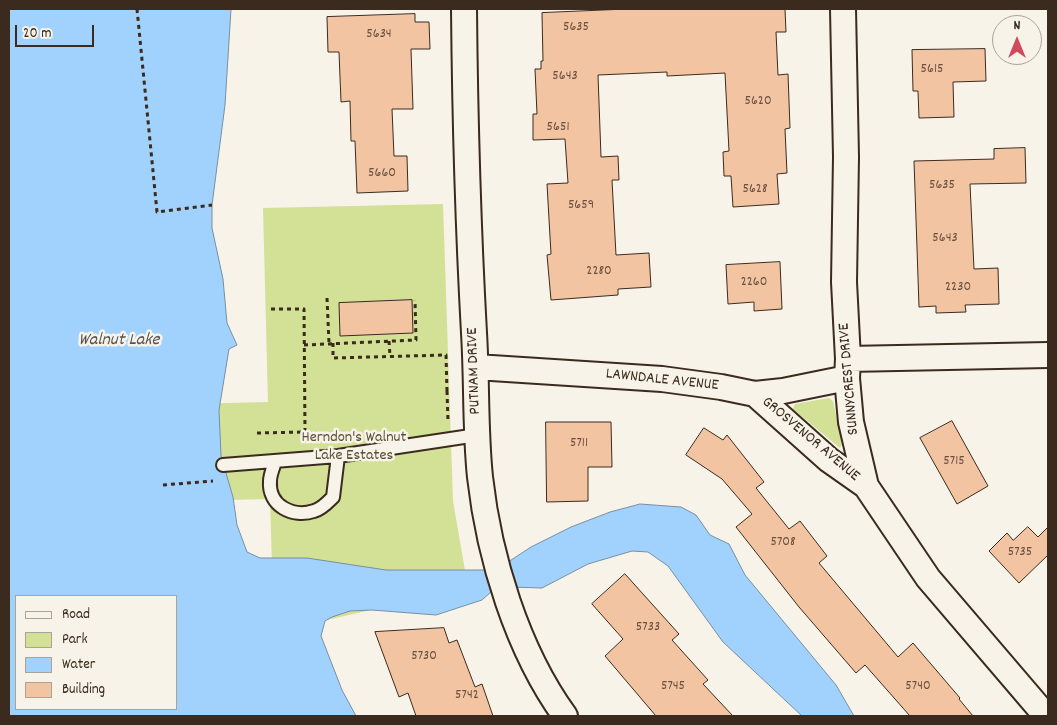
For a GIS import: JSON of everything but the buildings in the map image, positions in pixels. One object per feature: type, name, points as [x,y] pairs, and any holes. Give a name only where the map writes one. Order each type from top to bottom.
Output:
[{"type":"street","name":"PUTNAM DRIVE","points":[[464,9],[465,169],[480,475],[491,541],[513,614],[534,664],[565,716]]},
{"type":"street","name":"SUNNYCREST DRIVE","points":[[843,9],[846,156],[844,282],[848,368],[851,422],[866,486],[928,578],[1046,716]]},
{"type":"street","name":"LAWNDALE AVENUE","points":[[476,366],[662,379],[755,394],[783,391],[848,368],[1048,355]]},
{"type":"street","name":"GROSVENOR AVENUE","points":[[755,394],[829,460],[866,486]]},
{"type":"lane","points":[[223,465],[338,456],[477,435]]},
{"type":"lane","points":[[275,462],[270,481],[275,502],[286,510],[301,514],[316,511],[333,497],[338,456]]},
{"type":"path","points":[[137,9],[158,212],[212,205]]},
{"type":"path","points":[[327,298],[333,358],[446,355],[448,438]]},
{"type":"path","points":[[304,344],[416,340],[415,300]]},
{"type":"path","points":[[257,432],[305,432],[304,309],[267,309]]},
{"type":"path","points":[[389,341],[390,356]]},
{"type":"path","points":[[448,391],[476,391]]},
{"type":"path","points":[[163,484],[218,480]]},
{"type":"green space","name":"Herndon's Walnut Lake Estates","points":[[443,204],[453,501],[468,588],[274,632],[270,499],[149,502],[147,405],[268,402],[263,208]]},
{"type":"green space","points":[[829,398],[833,401],[842,444],[840,448],[793,409],[795,404]]},
{"type":"water","name":"Walnut Lake","points":[[9,9],[231,9],[225,105],[212,205],[212,228],[223,279],[227,323],[237,345],[229,349],[219,410],[221,456],[233,497],[237,525],[247,552],[260,558],[307,558],[386,570],[485,570],[505,564],[531,547],[571,527],[610,512],[640,504],[681,507],[696,515],[710,535],[729,544],[745,575],[836,685],[854,716],[802,716],[723,642],[668,566],[648,552],[632,551],[588,564],[542,588],[511,587],[491,592],[482,600],[436,615],[372,610],[350,611],[325,621],[321,636],[342,690],[356,716],[9,716]]}]
